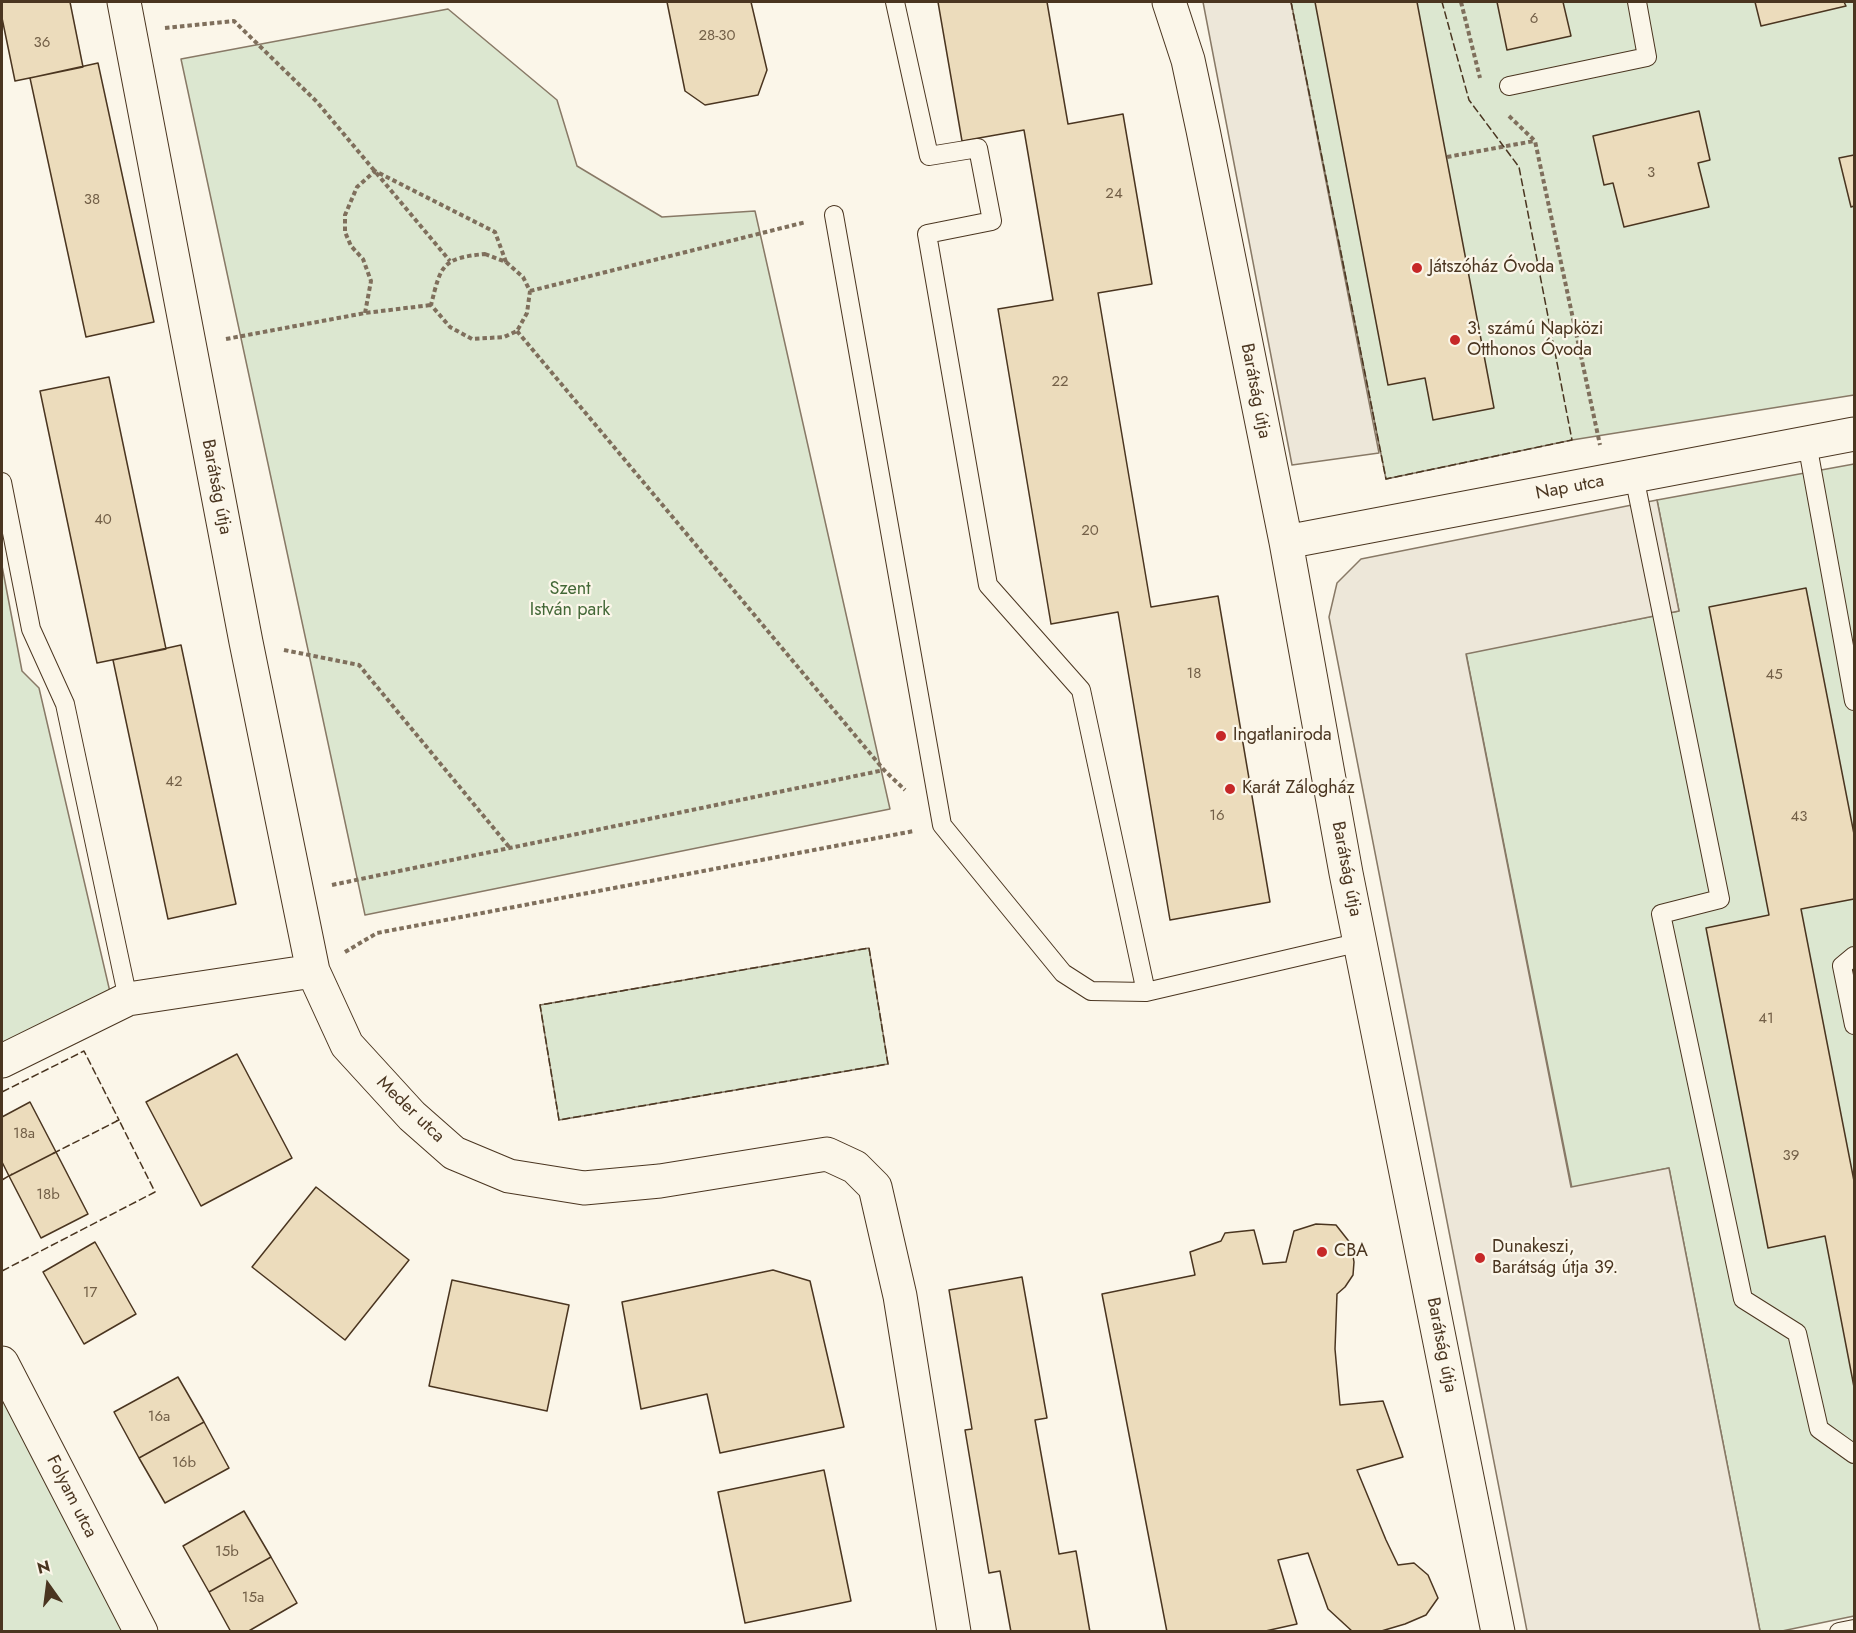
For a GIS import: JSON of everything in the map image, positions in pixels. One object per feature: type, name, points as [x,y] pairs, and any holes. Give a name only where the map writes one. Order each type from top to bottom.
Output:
[{"type":"street","name":"Barátság útja","points":[[1168,2],[1188,60],[1286,542],[1346,873],[1498,1632]]},
{"type":"street","name":"Barátság útja","points":[[127,17],[246,642],[313,971]]},
{"type":"street","name":"Nap utca","points":[[1286,542],[1854,434]]},
{"type":"street","points":[[2,1061],[128,999],[313,971]]},
{"type":"street","name":"Meder utca","points":[[313,971],[347,1046],[412,1116],[454,1153],[509,1176],[584,1188],[660,1181],[827,1154],[855,1167],[875,1187],[900,1296],[954,1632]]},
{"type":"street","name":"Folyam utca","points":[[2,1363],[141,1632]]},
{"type":"lane","points":[[895,2],[929,156],[978,148],[992,221],[927,234],[988,585],[1081,690],[1146,992]]},
{"type":"lane","points":[[1509,86],[1647,57],[1637,2]]},
{"type":"lane","points":[[834,215],[942,825],[1063,974],[1090,991],[1146,992],[1361,942]]},
{"type":"lane","points":[[1807,443],[1854,701]]},
{"type":"lane","points":[[1621,478],[1720,899],[1661,914],[1743,1299],[1797,1333],[1819,1429],[1854,1454]]},
{"type":"lane","points":[[2,482],[32,629],[65,704],[128,999]]},
{"type":"lane","points":[[1854,956],[1842,966],[1854,1025]]},
{"type":"lane","points":[[1839,1632],[1854,1629]]},
{"type":"path","points":[[1461,2],[1481,80]]},
{"type":"path","points":[[127,17],[234,21],[317,102],[450,261]]},
{"type":"path","points":[[1501,108],[1535,141],[1621,478]]},
{"type":"path","points":[[1447,157],[1535,141]]},
{"type":"path","points":[[375,171],[495,232],[506,262]]},
{"type":"path","points":[[365,313],[371,281],[363,259],[351,246],[345,232],[345,214],[357,187],[375,171]]},
{"type":"path","points":[[530,291],[834,215]]},
{"type":"path","points":[[484,254],[506,262],[523,277],[530,291],[527,313],[516,331],[504,337],[472,339],[450,327],[431,305],[437,279],[450,261],[461,256],[484,254]]},
{"type":"path","points":[[189,346],[365,313],[431,305]]},
{"type":"path","points":[[516,331],[884,770],[942,825]]},
{"type":"path","points":[[246,642],[359,665],[510,848]]},
{"type":"path","points":[[297,892],[884,770]]},
{"type":"path","points":[[313,971],[376,933],[942,825]]},
{"type":"green space","points":[[1291,2],[1854,2],[1854,395],[1572,440],[1386,479]]},
{"type":"green space","name":"Szent István park","points":[[448,9],[557,100],[577,166],[662,217],[755,211],[890,809],[365,915],[181,59]]},
{"type":"green space","points":[[1854,464],[1854,1616],[1782,1631],[1760,1631],[1669,1168],[1572,1188],[1466,653],[1679,611],[1657,500]]},
{"type":"green space","points":[[2,566],[22,671],[39,688],[110,992],[2,1048]]},
{"type":"green space","points":[[869,948],[888,1064],[559,1120],[540,1005]]},
{"type":"green space","points":[[2,1395],[123,1631],[2,1631]]},
{"type":"shaded area","points":[[1203,2],[1291,2],[1379,453],[1292,465]]},
{"type":"shaded area","points":[[1657,500],[1679,611],[1466,654],[1571,1187],[1669,1168],[1760,1631],[1527,1631],[1329,617],[1337,583],[1361,559]]},
{"type":"building","points":[[2,2],[70,2],[83,67],[15,81],[2,18]]},
{"type":"building","points":[[667,2],[751,2],[767,70],[758,95],[705,105],[685,91]]},
{"type":"building","points":[[938,2],[1047,2],[1068,124],[1123,114],[1152,284],[1098,293],[1151,607],[1218,596],[1270,902],[1170,920],[1118,612],[1051,624],[998,309],[1053,300],[1024,130],[962,141]]},
{"type":"building","name":"Játszóház Óvoda","points":[[1315,2],[1417,2],[1494,408],[1433,420],[1425,378],[1388,385]]},
{"type":"building","points":[[1497,2],[1563,2],[1571,36],[1507,50]]},
{"type":"building","points":[[1755,2],[1844,2],[1846,6],[1761,26]]},
{"type":"building","points":[[98,63],[154,322],[86,337],[30,78]]},
{"type":"building","points":[[1699,111],[1710,160],[1698,163],[1709,207],[1624,227],[1613,183],[1604,185],[1593,136]]},
{"type":"building","points":[[1854,155],[1854,206],[1851,207],[1839,158]]},
{"type":"building","points":[[109,377],[166,649],[97,663],[40,391]]},
{"type":"building","points":[[1806,588],[1854,834],[1854,899],[1801,909],[1854,1181],[1854,1387],[1825,1236],[1768,1248],[1706,928],[1769,915],[1709,607]]},
{"type":"building","points":[[181,645],[236,904],[168,919],[113,660]]},
{"type":"building","points":[[237,1054],[292,1158],[201,1206],[146,1102]]},
{"type":"building","points":[[30,1102],[56,1152],[9,1176],[2,1162],[2,1117]]},
{"type":"building","points":[[56,1152],[88,1214],[41,1238],[9,1176]]},
{"type":"building","points":[[316,1187],[409,1260],[345,1340],[252,1267]]},
{"type":"building","points":[[1316,1224],[1336,1225],[1351,1244],[1354,1262],[1353,1275],[1337,1294],[1335,1349],[1340,1405],[1383,1401],[1403,1457],[1357,1470],[1398,1565],[1414,1563],[1428,1575],[1438,1598],[1426,1615],[1405,1624],[1378,1632],[1353,1632],[1328,1609],[1308,1553],[1278,1560],[1297,1624],[1261,1632],[1167,1632],[1102,1294],[1195,1275],[1190,1252],[1221,1241],[1225,1233],[1254,1230],[1263,1264],[1286,1262],[1294,1231]]},
{"type":"building","points":[[95,1242],[136,1314],[84,1344],[43,1272]]},
{"type":"building","points":[[773,1270],[810,1281],[844,1427],[720,1453],[707,1394],[641,1409],[622,1302]]},
{"type":"building","points":[[1022,1277],[1047,1418],[1035,1420],[1059,1554],[1076,1551],[1090,1632],[1011,1632],[1000,1571],[989,1573],[965,1430],[972,1429],[949,1290]]},
{"type":"building","points":[[452,1280],[569,1305],[547,1411],[429,1386]]},
{"type":"building","points":[[178,1377],[204,1422],[139,1458],[114,1412]]},
{"type":"building","points":[[204,1422],[229,1468],[165,1503],[139,1458]]},
{"type":"building","points":[[824,1470],[851,1601],[745,1623],[718,1492]]},
{"type":"building","points":[[244,1511],[271,1557],[209,1592],[183,1546]]},
{"type":"building","points":[[271,1557],[297,1603],[247,1632],[231,1632],[209,1592]]},
{"type":"fence","points":[[1291,2],[1386,479],[1572,440],[1519,167],[1469,100],[1442,2]]},
{"type":"fence","points":[[869,948],[888,1064],[559,1120],[540,1005],[869,948]]},
{"type":"fence","points":[[2,1092],[84,1051],[119,1120],[116,1121]]},
{"type":"fence","points":[[2,1271],[155,1192],[119,1120],[52,1154]]},
{"type":"fence","points":[[2,1180],[12,1174]]},
{"type":"place","name":"Játszóház Óvoda","points":[[1417,268]]},
{"type":"place","name":"3. számú Napközi Otthonos Óvoda","points":[[1455,340]]},
{"type":"place","name":"Ingatlaniroda","points":[[1221,736]]},
{"type":"place","name":"Karát Zálogház","points":[[1230,789]]},
{"type":"place","name":"CBA","points":[[1322,1252]]},
{"type":"place","name":"Dunakeszi, Barátság útja 39.","points":[[1480,1258]]}]
